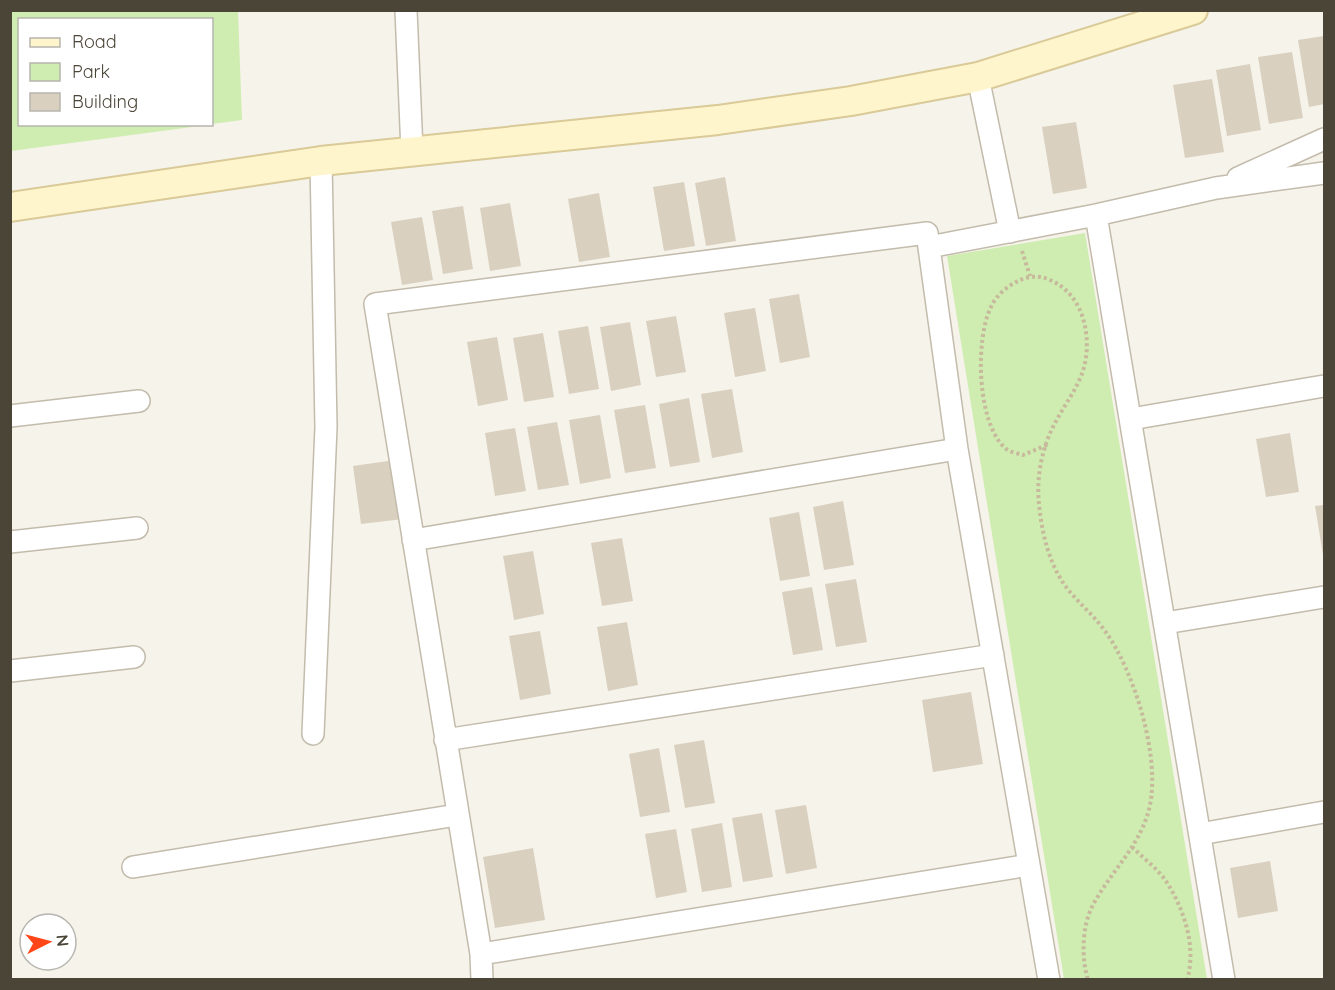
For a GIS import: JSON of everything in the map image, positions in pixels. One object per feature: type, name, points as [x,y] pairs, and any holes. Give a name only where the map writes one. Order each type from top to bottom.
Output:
[{"type":"main road","points":[[10,207],[321,161],[718,120],[862,99],[978,77],[1193,10]]},
{"type":"street","points":[[406,10],[412,151]]},
{"type":"street","points":[[978,77],[1010,232]]},
{"type":"street","points":[[1216,188],[1324,139]]},
{"type":"street","points":[[313,734],[326,427],[321,161]]},
{"type":"street","points":[[929,247],[1096,215],[1216,188],[1324,173]]},
{"type":"street","points":[[1096,215],[1224,980]]},
{"type":"street","points":[[482,980],[481,954],[375,304],[927,232],[957,449],[1048,980]]},
{"type":"street","points":[[1131,419],[1324,386]]},
{"type":"street","points":[[10,416],[139,401]]},
{"type":"street","points":[[413,540],[957,449]]},
{"type":"street","points":[[10,542],[137,528]]},
{"type":"street","points":[[1165,623],[1324,597]]},
{"type":"street","points":[[445,740],[993,655]]},
{"type":"street","points":[[10,671],[134,657]]},
{"type":"street","points":[[1200,834],[1324,813]]},
{"type":"street","points":[[133,867],[457,815]]},
{"type":"street","points":[[481,954],[1029,865]]},
{"type":"path","points":[[1047,445],[1023,455],[1005,449],[992,430],[981,378],[980,347],[991,304],[1010,285],[1030,276],[1048,279],[1066,289],[1077,305],[1085,326],[1088,346],[1083,371],[1054,425],[1039,473],[1039,503],[1046,541],[1054,570],[1070,593],[1105,630],[1124,662],[1137,696],[1151,771],[1151,799],[1143,828],[1092,906],[1086,926],[1083,950],[1088,980]]},
{"type":"path","points":[[1132,848],[1165,880],[1179,906],[1188,933],[1192,956],[1187,980]]},
{"type":"green space","points":[[10,11],[238,11],[242,120],[213,124],[213,18],[18,18],[18,126],[199,126],[11,151]]},
{"type":"green space","points":[[1085,233],[1207,979],[1064,979],[947,256]]},
{"type":"building","points":[[1324,36],[1324,104],[1309,107],[1298,40]]},
{"type":"building","points":[[1292,52],[1303,118],[1269,124],[1258,57]]},
{"type":"building","points":[[1250,64],[1261,130],[1227,136],[1216,70]]},
{"type":"building","points":[[1212,79],[1224,152],[1185,158],[1173,85]]},
{"type":"building","points":[[1076,122],[1087,188],[1053,194],[1042,127]]},
{"type":"building","points":[[725,177],[736,241],[706,246],[695,183]]},
{"type":"building","points":[[684,182],[695,246],[664,251],[653,187]]},
{"type":"building","points":[[599,193],[610,257],[579,262],[568,199]]},
{"type":"building","points":[[510,203],[521,266],[490,271],[480,208]]},
{"type":"building","points":[[463,206],[473,269],[443,274],[432,211]]},
{"type":"building","points":[[422,217],[433,280],[402,285],[391,222]]},
{"type":"building","points":[[799,294],[810,357],[780,363],[769,299]]},
{"type":"building","points":[[755,308],[766,371],[735,377],[724,313]]},
{"type":"building","points":[[676,316],[686,372],[656,377],[646,321]]},
{"type":"building","points":[[630,322],[641,385],[611,391],[600,327]]},
{"type":"building","points":[[588,326],[599,389],[569,394],[558,331]]},
{"type":"building","points":[[543,333],[554,397],[524,402],[513,338]]},
{"type":"building","points":[[497,337],[508,400],[478,406],[467,342]]},
{"type":"building","points":[[732,389],[743,452],[712,458],[701,394]]},
{"type":"building","points":[[689,398],[700,462],[670,467],[659,404]]},
{"type":"building","points":[[645,405],[656,468],[625,473],[614,410]]},
{"type":"building","points":[[600,415],[611,478],[580,484],[569,420]]},
{"type":"building","points":[[557,422],[569,485],[538,490],[527,427]]},
{"type":"building","points":[[515,428],[526,491],[495,496],[485,433]]},
{"type":"building","points":[[1290,433],[1299,492],[1266,497],[1256,439]]},
{"type":"building","points":[[395,460],[403,519],[361,524],[353,466]]},
{"type":"building","points":[[843,501],[854,565],[824,570],[813,507]]},
{"type":"building","points":[[1324,505],[1324,554],[1323,555],[1315,506]]},
{"type":"building","points":[[799,512],[810,576],[780,581],[769,518]]},
{"type":"building","points":[[622,538],[633,601],[602,606],[591,543]]},
{"type":"building","points":[[533,551],[544,614],[514,620],[503,556]]},
{"type":"building","points":[[856,579],[867,642],[836,647],[825,584]]},
{"type":"building","points":[[812,587],[823,650],[793,655],[782,592]]},
{"type":"building","points":[[627,622],[638,685],[608,691],[597,627]]},
{"type":"building","points":[[540,631],[551,694],[520,700],[509,636]]},
{"type":"building","points":[[971,692],[983,764],[933,772],[922,700]]},
{"type":"building","points":[[704,740],[715,803],[685,808],[674,745]]},
{"type":"building","points":[[659,748],[670,812],[640,817],[629,754]]},
{"type":"building","points":[[806,805],[817,868],[786,874],[775,810]]},
{"type":"building","points":[[762,813],[773,877],[743,882],[732,818]]},
{"type":"building","points":[[722,823],[732,887],[702,892],[691,829]]},
{"type":"building","points":[[676,829],[687,892],[656,898],[645,834]]},
{"type":"building","points":[[533,848],[545,920],[495,928],[483,857]]},
{"type":"building","points":[[1270,861],[1278,911],[1238,918],[1230,868]]}]
